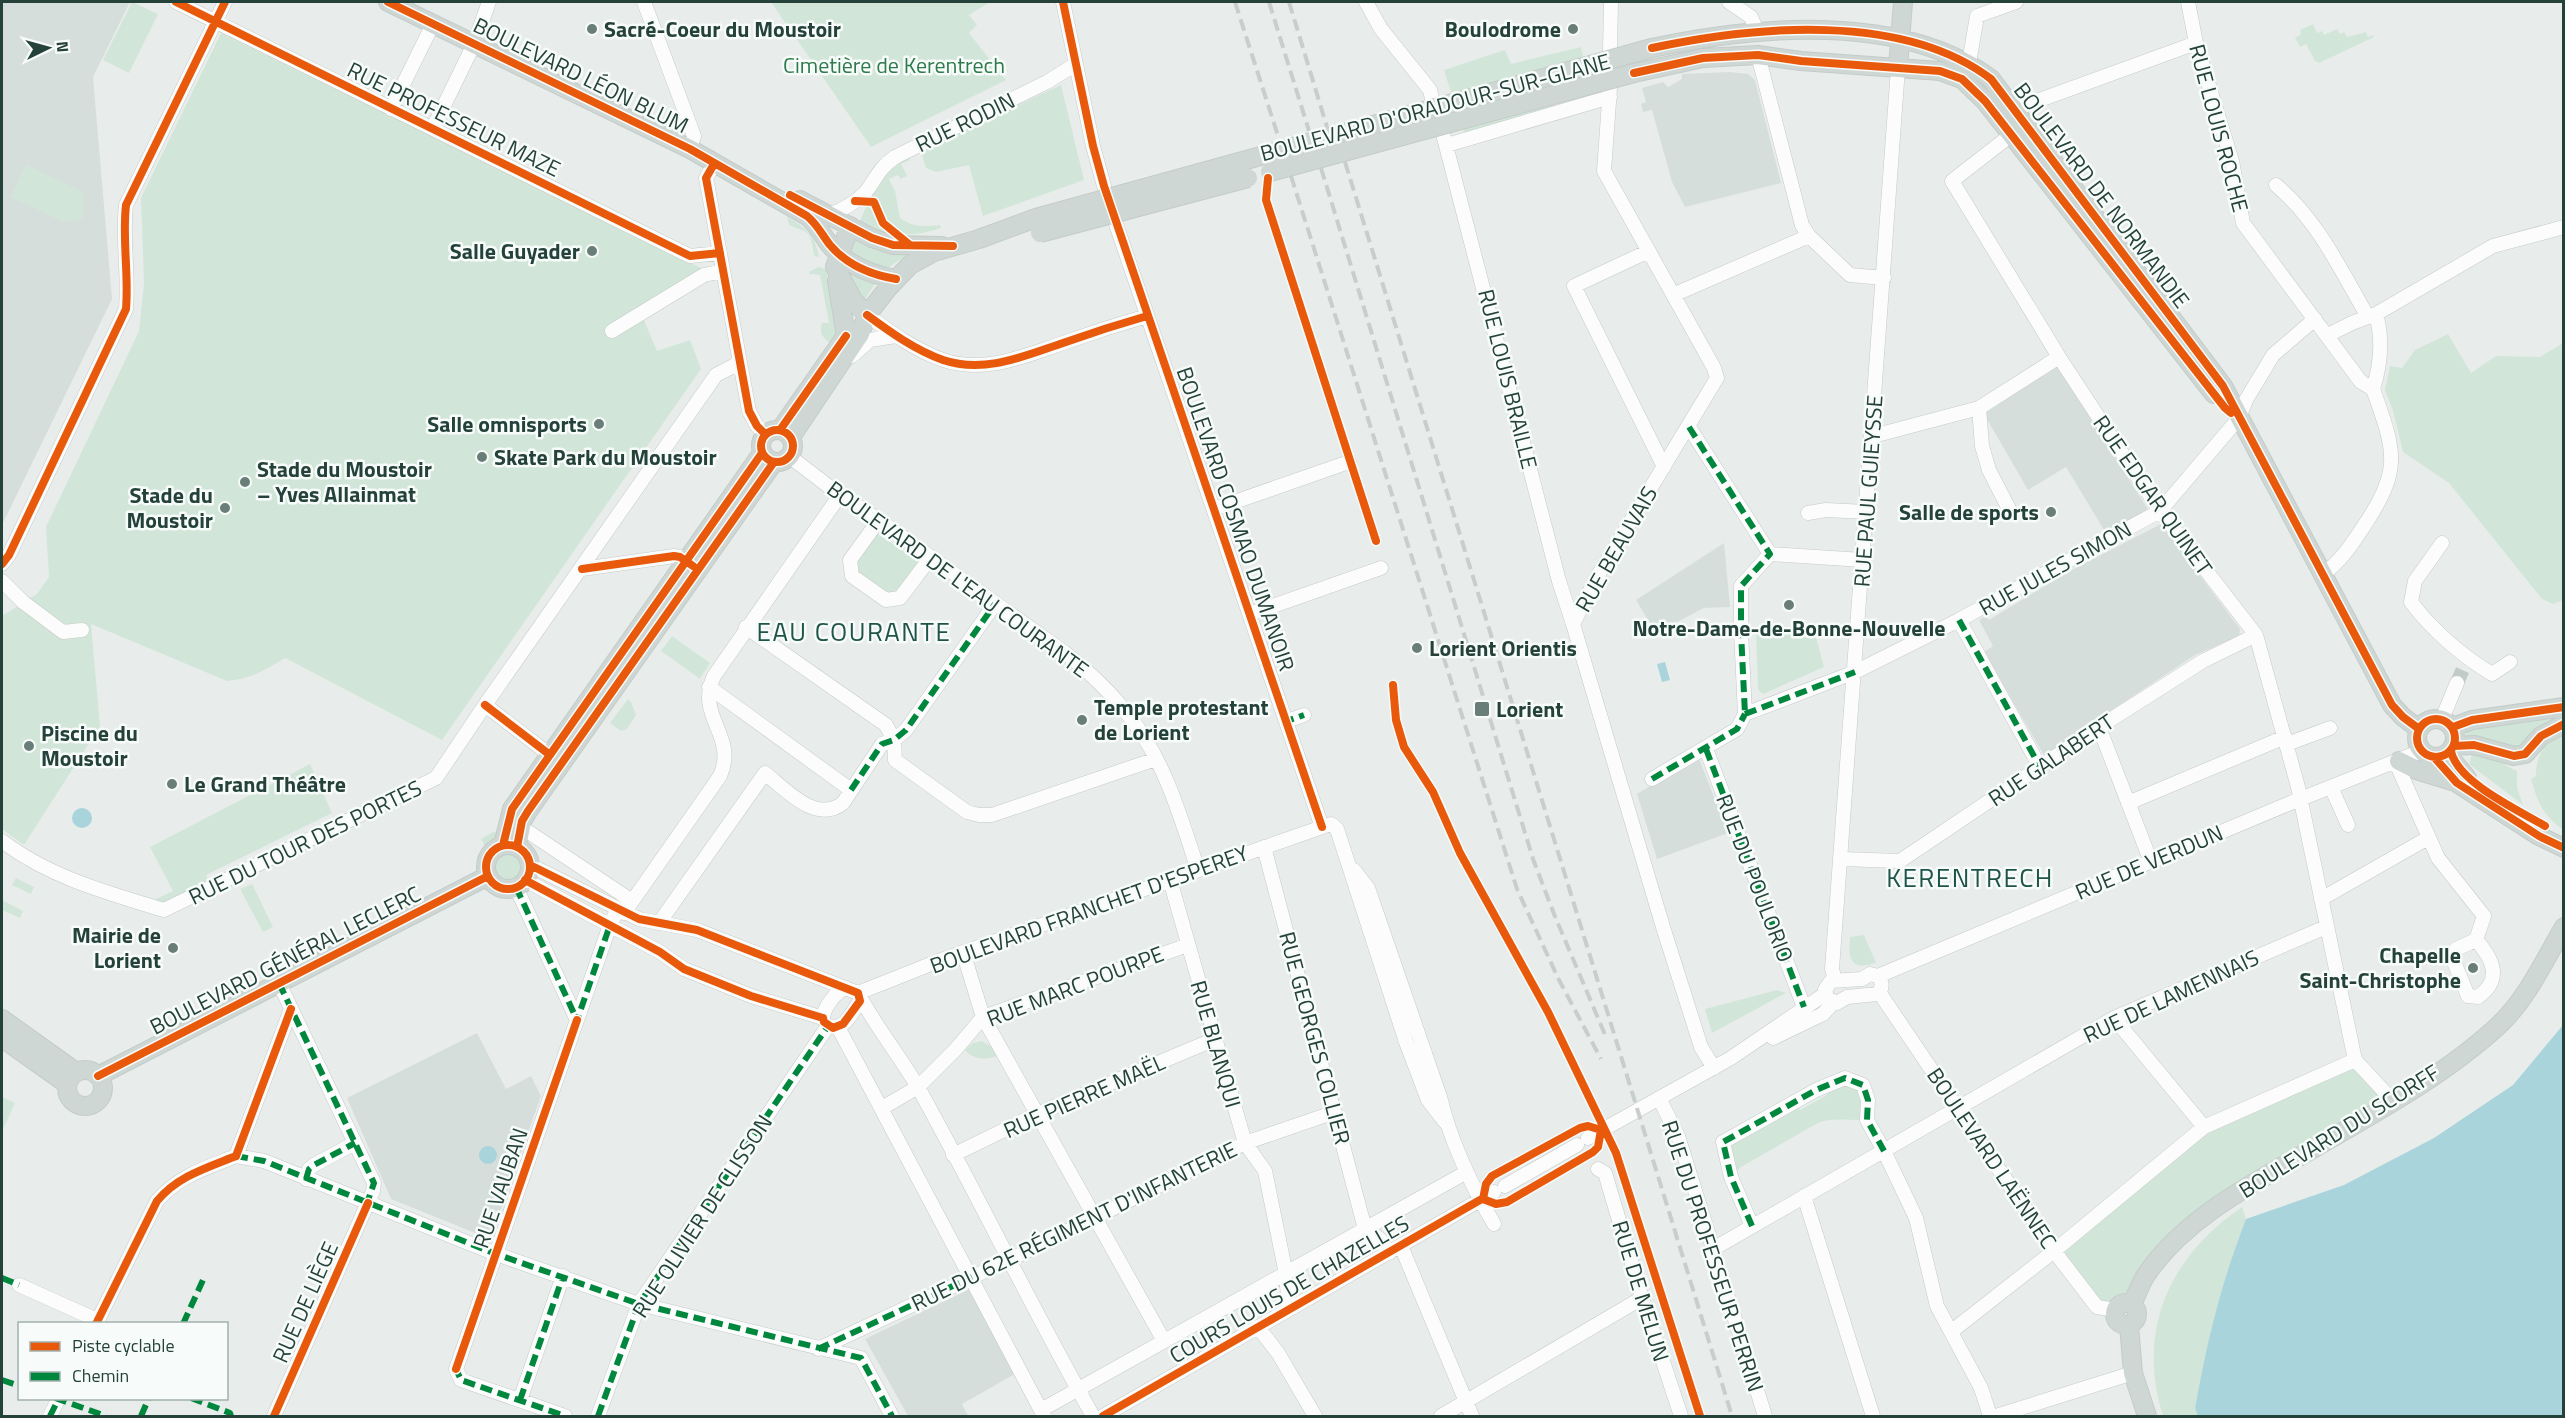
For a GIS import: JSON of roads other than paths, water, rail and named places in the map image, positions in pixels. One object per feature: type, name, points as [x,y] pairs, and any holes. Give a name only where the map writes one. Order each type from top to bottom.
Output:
[{"type":"main road","name":"BOULEVARD LÉON BLUM","points":[[388,2],[690,148],[807,216],[821,229],[835,255],[867,273],[896,279]]},
{"type":"main road","name":"RUE PAUL GUIEYSSE","points":[[1898,68],[1903,2]]},
{"type":"main road","name":"BOULEVARD D'ORADOUR-SUR-GLANE","points":[[1038,226],[1652,48],[1757,31],[1804,30],[1900,38]]},
{"type":"main road","name":"BOULEVARD DE NORMANDIE","points":[[1900,38],[1969,63],[1991,79],[2223,386],[2392,705],[2419,729]]},
{"type":"main road","name":"BOULEVARD D'ORADOUR-SUR-GLANE","points":[[867,315],[896,279],[921,258],[953,246],[1228,184],[1657,67],[1703,58],[1758,55],[1898,68]]},
{"type":"main road","name":"BOULEVARD DE NORMANDIE","points":[[1898,68],[1940,71],[1962,79],[1985,101],[2224,408],[2239,418]]},
{"type":"main road","name":"BOULEVARD LÉON BLUM","points":[[755,185],[787,194],[872,238],[893,245],[953,246]]},
{"type":"main road","points":[[846,336],[835,255],[850,226]]},
{"type":"main road","points":[[835,255],[853,300],[867,315]]},
{"type":"main road","points":[[779,434],[858,319],[867,315]]},
{"type":"main road","points":[[775,457],[761,443],[779,434],[836,372],[860,334],[867,315]]},
{"type":"main road","points":[[510,846],[512,809],[550,755],[775,457],[793,447],[779,434]]},
{"type":"main road","points":[[510,846],[523,851],[524,877],[503,888],[492,882],[488,876],[486,862],[489,856],[510,846],[528,811],[692,566]]},
{"type":"main road","points":[[2564,707],[2447,723],[2429,720],[2419,729],[2416,740],[2440,751],[2453,760],[2466,777],[2545,826],[2564,841]]},
{"type":"main road","points":[[2440,751],[2456,740],[2447,723]]},
{"type":"main road","points":[[2440,751],[2474,745],[2514,756],[2531,750],[2541,736],[2564,724]]},
{"type":"main road","points":[[2440,751],[2457,783]]},
{"type":"main road","points":[[2397,762],[2457,783],[2531,831],[2564,848]]},
{"type":"main road","name":"BOULEVARD GÉNÉRAL LECLERC","points":[[98,1076],[488,876]]},
{"type":"main road","name":"BOULEVARD DU SCORFF","points":[[2124,1307],[2174,1242],[2210,1212],[2255,1182],[2394,1102],[2498,1025],[2520,1001],[2564,927]]},
{"type":"main road","points":[[2,1019],[71,1078]]},
{"type":"main road","points":[[2,1038],[71,1078]]},
{"type":"main road","points":[[88,1070],[98,1076],[102,1082],[102,1094],[91,1106],[75,1104],[67,1096],[71,1078],[88,1070]]},
{"type":"main road","points":[[2124,1307],[2118,1321],[2129,1325],[2133,1373],[2147,1416]]},
{"type":"street","name":"RUE PROFESSEUR MAZE","points":[[176,2],[690,256],[720,253]]},
{"type":"street","points":[[2,564],[9,555],[126,309],[128,290],[124,224],[126,205],[214,20],[225,2]]},
{"type":"street","points":[[433,128],[474,44],[489,2]]},
{"type":"street","points":[[644,2],[694,136],[690,148]]},
{"type":"street","points":[[1064,2],[1093,146],[1104,186]]},
{"type":"street","points":[[1365,2],[1381,29],[1430,90],[1432,98]]},
{"type":"street","points":[[1610,51],[1611,2]]},
{"type":"street","points":[[1729,2],[1751,18],[1757,31]]},
{"type":"street","points":[[1969,63],[1977,16],[2016,2]]},
{"type":"street","name":"RUE LOUIS ROCHE","points":[[2192,3],[2196,43],[2232,161],[2243,223],[2361,382],[2373,389]]},
{"type":"street","points":[[391,109],[433,24]]},
{"type":"street","points":[[2015,110],[2196,43]]},
{"type":"street","points":[[1758,55],[1802,225],[1809,236],[1850,275],[1884,278]]},
{"type":"street","name":"RUE RODIN","points":[[850,226],[875,175],[895,157],[1047,82],[1076,64]]},
{"type":"street","name":"RUE PAUL GUIEYSSE","points":[[1837,980],[1832,969],[1898,68]]},
{"type":"street","name":"RUE BEAUVAIS","points":[[1445,139],[1610,92],[1604,171],[1714,368],[1717,378],[1596,577],[1573,624],[1701,1047],[1714,1068]]},
{"type":"street","name":"RUE EDGAR QUINET","points":[[2011,135],[1952,181],[2060,357],[2160,511],[2256,635],[2300,799],[2355,1060]]},
{"type":"street","name":"RUE LOUIS BRAILLE","points":[[1445,139],[1559,581],[1573,624]]},
{"type":"street","points":[[714,164],[706,178],[749,411],[752,419],[779,434]]},
{"type":"street","points":[[2276,185],[2294,201],[2319,231],[2372,315],[2382,335],[2377,376],[2373,389],[2387,429],[2392,454],[2390,477],[2381,500],[2339,563],[2323,574]]},
{"type":"street","name":"RUE RODIN","points":[[829,215],[846,208],[865,193]]},
{"type":"street","name":"BOULEVARD COSMAO DUMANOIR","points":[[1116,224],[1322,827]]},
{"type":"street","points":[[2328,335],[2372,315],[2493,246],[2564,226]]},
{"type":"street","points":[[1674,295],[1809,236]]},
{"type":"street","points":[[1649,251],[1574,286],[1664,467]]},
{"type":"street","points":[[612,331],[704,275],[723,271]]},
{"type":"street","points":[[867,315],[896,336],[944,360],[981,366],[1008,362],[1147,316]]},
{"type":"street","name":"RUE JULES SIMON","points":[[1745,714],[1855,672],[1959,620],[2160,511],[2239,418],[2246,400],[2273,356],[2315,319]]},
{"type":"street","points":[[836,372],[864,344],[875,339],[896,336]]},
{"type":"street","points":[[1872,436],[1979,408],[2060,357]]},
{"type":"street","name":"RUE DU TOUR DES PORTES","points":[[2,842],[20,855],[92,889],[164,910],[436,778],[716,375],[739,363]]},
{"type":"street","points":[[1979,408],[1982,446],[1989,471],[2010,511]]},
{"type":"street","points":[[1689,427],[1770,554]]},
{"type":"street","name":"BOULEVARD DE L'EAU COURANTE","points":[[775,457],[879,520],[1092,675],[1130,717],[1156,759],[1179,814],[1198,870]]},
{"type":"street","points":[[1214,509],[1349,462]]},
{"type":"street","points":[[840,495],[746,627],[709,687],[851,789]]},
{"type":"street","points":[[1808,513],[1826,510],[1867,512]]},
{"type":"street","points":[[879,520],[850,560],[852,576],[886,600],[900,598],[931,557]]},
{"type":"street","points":[[2442,543],[2415,581],[2411,602],[2466,664],[2492,674],[2510,662]]},
{"type":"street","points":[[1770,554],[1863,560]]},
{"type":"street","points":[[1652,779],[1737,729],[1745,714],[1741,586],[1770,554]]},
{"type":"street","points":[[582,569],[667,556],[680,556],[692,566]]},
{"type":"street","points":[[1250,614],[1381,568]]},
{"type":"street","points":[[2,581],[23,603],[63,632],[82,630]]},
{"type":"street","points":[[659,923],[765,774],[812,809],[834,810],[843,803],[882,744],[894,740],[906,730],[995,603]]},
{"type":"street","points":[[1959,620],[2040,767]]},
{"type":"street","points":[[746,627],[886,726],[894,740],[895,760],[967,812],[979,816],[992,815],[1156,759]]},
{"type":"street","name":"RUE GALABERT","points":[[1841,859],[1900,861],[2099,727],[2203,661],[2256,635]]},
{"type":"street","points":[[2447,723],[2457,683]]},
{"type":"street","name":"RUE VAUBAN","points":[[520,1400],[461,1380],[456,1369],[610,925],[625,908],[720,776],[724,766],[726,754],[723,742],[707,702],[709,687]]},
{"type":"street","points":[[485,705],[550,755]]},
{"type":"street","points":[[1287,721],[1304,715]]},
{"type":"street","points":[[2099,727],[2151,862]]},
{"type":"street","points":[[2128,802],[2286,741],[2330,728]]},
{"type":"street","name":"RUE DU POULORIO","points":[[1706,749],[1804,1007]]},
{"type":"street","name":"RUE DE VERDUN","points":[[1878,976],[2300,799],[2397,762],[2440,751]]},
{"type":"street","points":[[2397,762],[2438,858],[2484,916],[2476,940]]},
{"type":"street","points":[[2331,787],[2348,825]]},
{"type":"street","points":[[1322,827],[1328,824],[1335,826],[1348,864],[1368,888],[1440,1097],[1445,1122],[1465,1173],[1494,1224]]},
{"type":"street","points":[[521,827],[639,919],[697,930],[855,994],[873,1017],[918,1087],[1093,1416]]},
{"type":"street","name":"BOULEVARD FRANCHET D'ESPEREY","points":[[855,994],[963,952],[1322,827]]},
{"type":"street","points":[[2322,899],[2428,838]]},
{"type":"street","name":"RUE GEORGES COLLIER","points":[[1264,846],[1365,1229]]},
{"type":"street","points":[[524,877],[625,908]]},
{"type":"street","points":[[524,877],[660,952],[684,969],[830,1024],[843,1024],[855,994]]},
{"type":"street","points":[[524,877],[577,1020]]},
{"type":"street","name":"RUE BLANQUI","points":[[1170,880],[1245,1143],[1265,1171],[1286,1274],[1288,1309]]},
{"type":"street","name":"RUE DE LAMENNAIS","points":[[1713,1248],[2114,1018],[2326,927]]},
{"type":"street","name":"RUE MARC POURPE","points":[[882,1108],[918,1087],[956,1049],[983,1017],[1188,945]]},
{"type":"street","points":[[963,952],[983,1017],[1164,1341]]},
{"type":"street","points":[[1870,974],[1878,976],[1882,982],[1873,993],[1847,997],[1841,1002],[1829,998],[1828,983],[1837,980],[1862,979],[1870,974]]},
{"type":"street","points":[[1862,979],[1861,988],[1873,993]]},
{"type":"street","points":[[1837,980],[1847,987],[1847,997]]},
{"type":"street","name":"RUE DE LIÈGE","points":[[274,1416],[368,1203],[374,1183],[279,984]]},
{"type":"street","points":[[855,994],[839,992],[824,1012],[882,1108],[1043,1413]]},
{"type":"street","name":"BOULEVARD LAËNNEC","points":[[1873,993],[1958,1107],[2054,1251],[2097,1307],[2124,1307]]},
{"type":"street","name":"COURS LOUIS DE CHAZELLES","points":[[1731,1058],[1823,1014],[1829,998]]},
{"type":"street","name":"COURS LOUIS DE CHAZELLES","points":[[1103,1416],[1714,1068],[1804,1007],[1829,998]]},
{"type":"street","points":[[236,1156],[291,1009]]},
{"type":"street","points":[[2114,1018],[2204,1127]]},
{"type":"street","name":"RUE OLIVIER DE CLISSON","points":[[598,1416],[639,1304],[830,1024]]},
{"type":"street","name":"RUE PIERRE MAËL","points":[[953,1155],[1037,1114],[1215,1039]]},
{"type":"street","points":[[1952,1331],[2054,1251],[2204,1127],[2355,1060],[2394,1102]]},
{"type":"street","points":[[1752,1226],[1731,1178],[1723,1142],[1816,1090],[1845,1078],[1863,1085],[1868,1100],[1866,1120],[1884,1151],[1916,1218],[1938,1306],[1981,1388],[1990,1416]]},
{"type":"street","name":"RUE DU PROFESSEUR PERRIN","points":[[1659,1098],[1678,1136],[1765,1416]]},
{"type":"street","name":"RUE DU 62E RÉGIMENT D'INFANTERIE","points":[[818,1349],[1009,1260],[1245,1143],[1335,1112]]},
{"type":"street","points":[[306,1179],[309,1169],[314,1165],[355,1143]]},
{"type":"street","points":[[19,1285],[97,1322],[157,1202],[169,1187],[193,1173],[236,1156],[264,1161],[496,1254],[639,1304],[861,1358],[892,1416]]},
{"type":"street","name":"RUE DE MELUN","points":[[1598,1169],[1605,1173],[1642,1298],[1681,1416]]},
{"type":"street","name":"COURS LOUIS DE CHAZELLES","points":[[1043,1413],[1078,1390],[1164,1341],[1465,1173]]},
{"type":"street","points":[[1804,1196],[1874,1416]]},
{"type":"street","points":[[1365,1229],[1395,1249],[1472,1416]]},
{"type":"street","points":[[563,1276],[520,1400],[565,1416]]},
{"type":"street","points":[[1441,1416],[1642,1298]]},
{"type":"street","points":[[1258,1327],[1278,1353],[1315,1416]]},
{"type":"street","points":[[1996,1416],[2133,1373]]},
{"type":"street","points":[[50,1416],[58,1400]]},
{"type":"water","points":[[1665,662],[1670,680],[1662,682],[1657,664]]},
{"type":"water","points":[[78,808],[86,808],[92,814],[92,822],[86,828],[78,828],[72,822],[72,814]]},
{"type":"water","points":[[2563,1025],[2563,1416],[2198,1416],[2195,1408],[2210,1336],[2229,1266],[2246,1219],[2344,1185],[2434,1138],[2513,1085]]},
{"type":"water","points":[[488,1146],[494,1149],[497,1155],[494,1161],[488,1164],[482,1161],[479,1155],[482,1149]]},
{"type":"tunnel","points":[[2457,683],[2463,669]]},
{"type":"railway","points":[[1235,2],[1279,139]]},
{"type":"railway","points":[[1269,2],[1309,131]]},
{"type":"railway","points":[[1289,2],[1327,127]]},
{"type":"railway","points":[[1345,162],[1732,1416]]},
{"type":"railway","points":[[1321,168],[1533,859],[1606,1037]]},
{"type":"railway","points":[[1291,176],[1517,889],[1559,980],[1601,1059]]},
{"type":"place","name":"Sacré-Coeur du Moustoir","points":[[592,29]]},
{"type":"place","name":"Boulodrome","points":[[1573,29]]},
{"type":"place","name":"Salle Guyader","points":[[592,251]]},
{"type":"place","name":"Salle omnisports","points":[[599,424]]},
{"type":"place","name":"Skate Park du Moustoir","points":[[482,457]]},
{"type":"place","name":"Stade du Moustoir – Yves Allainmat","points":[[245,482]]},
{"type":"place","name":"Stade du Moustoir","points":[[225,508]]},
{"type":"place","name":"Salle de sports","points":[[2051,512]]},
{"type":"place","name":"Notre-Dame-de-Bonne-Nouvelle","points":[[1789,605]]},
{"type":"place","name":"Lorient Orientis","points":[[1417,648]]},
{"type":"place","name":"Lorient","points":[[1482,709]]},
{"type":"place","name":"Temple protestant de Lorient","points":[[1082,720]]},
{"type":"place","name":"Piscine du Moustoir","points":[[29,746]]},
{"type":"place","name":"Le Grand Théâtre","points":[[172,784]]},
{"type":"place","name":"Mairie de Lorient","points":[[173,948]]},
{"type":"place","name":"Chapelle Saint-Christophe","points":[[2473,968]]},
{"type":"district","name":"EAU COURANTE","points":[[854,632]]},
{"type":"district","name":"KERENTRECH","points":[[1970,878]]},
{"type":"park label","name":"Cimetière de Kerentrech","points":[[894,65]]}]
